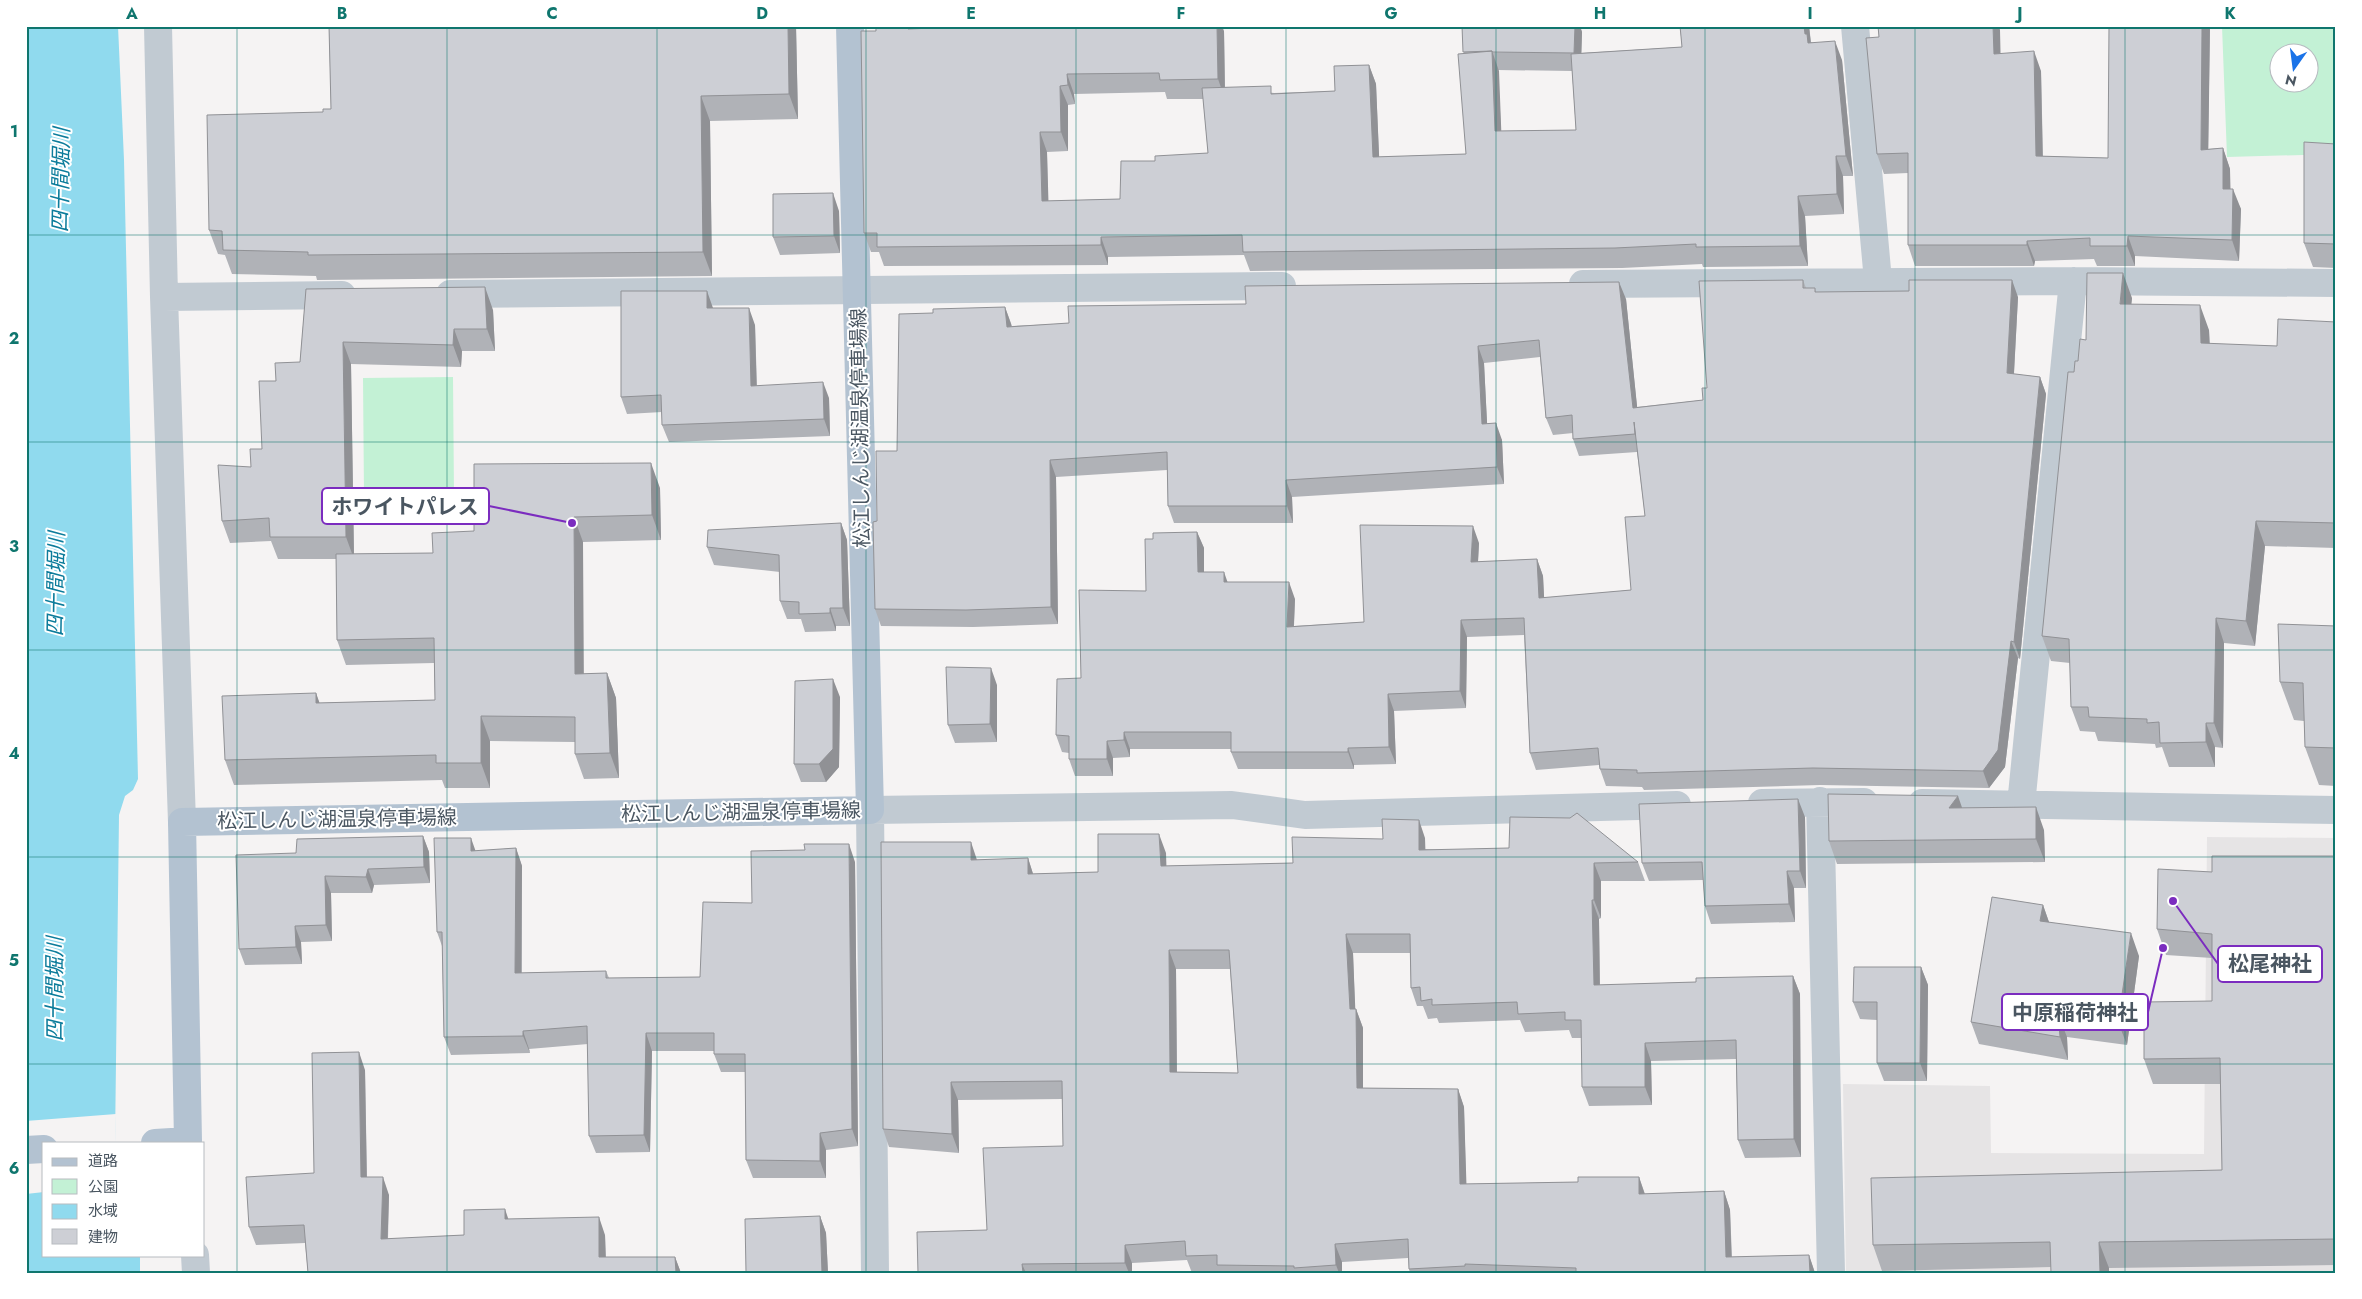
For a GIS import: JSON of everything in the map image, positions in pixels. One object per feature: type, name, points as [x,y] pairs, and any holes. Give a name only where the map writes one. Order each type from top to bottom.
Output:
[{"type":"main road","name":"松江しんじ湖温泉停車場線","points":[[182,822],[870,810],[850,26]]},
{"type":"main road","points":[[182,822],[188,1142]]},
{"type":"main road","points":[[26,1150],[42,1149]]},
{"type":"street","points":[[158,26],[164,297],[182,822]]},
{"type":"street","points":[[1855,26],[1878,281]]},
{"type":"street","points":[[1560,284],[1878,281],[2336,283]]},
{"type":"street","points":[[2021,805],[2073,281]]},
{"type":"street","points":[[421,294],[1303,286]]},
{"type":"street","points":[[164,297],[372,295]]},
{"type":"street","points":[[1820,802],[1830,1273]]},
{"type":"street","points":[[1741,804],[1820,802],[2336,810]]},
{"type":"street","points":[[875,1273],[870,810],[1232,805],[1305,815],[1702,805]]},
{"type":"street","points":[[195,1256],[196,1273]]},
{"type":"shaded area","points":[[2207,837],[2336,838],[2336,1273],[1846,1273],[1843,1084],[1990,1086],[1991,1153],[2204,1154]]},
{"type":"green space","points":[[2222,26],[2336,26],[2336,154],[2227,157]]},
{"type":"green space","points":[[453,377],[454,496],[364,496],[363,378]]},
{"type":"water","name":"四十間堀川","points":[[26,26],[118,26],[124,160],[138,779],[133,790],[125,796],[119,815],[115,1142],[42,1142],[42,1256],[140,1256],[140,1273],[26,1273]]},
{"type":"pier","points":[[116,1114],[115,1142],[42,1142],[42,1192],[26,1194],[26,1121]]},
{"type":"building","points":[[329,26],[788,26],[789,94],[701,96],[703,252],[308,255],[308,252],[223,250],[222,231],[209,230],[207,115],[323,112],[323,109],[331,109]]},
{"type":"building","points":[[876,26],[908,26],[908,29],[987,26],[1217,26],[1218,79],[1160,80],[1159,73],[1067,74],[1068,85],[1060,86],[1061,132],[1040,132],[1042,201],[1120,199],[1121,161],[1155,161],[1155,156],[1208,153],[1202,88],[1271,86],[1271,94],[1335,91],[1334,66],[1369,65],[1373,157],[1466,154],[1458,54],[1492,51],[1495,131],[1576,130],[1571,54],[1682,47],[1680,26],[1804,26],[1808,43],[1835,41],[1846,156],[1836,156],[1837,194],[1798,196],[1800,246],[1696,247],[1696,244],[1615,248],[1243,252],[1242,235],[1101,237],[1101,245],[877,247],[877,233],[864,233],[861,31],[876,31]]},
{"type":"building","points":[[1462,26],[1575,26],[1574,53],[1463,52]]},
{"type":"building","points":[[1878,26],[1993,26],[1994,54],[2034,51],[2036,156],[2108,158],[2109,26],[2202,26],[2201,150],[2223,148],[2223,189],[2233,189],[2232,240],[2128,236],[2127,246],[2090,246],[2090,238],[2027,241],[2027,245],[1908,245],[1908,153],[1877,154],[1866,38],[1879,37]]},
{"type":"building","points":[[2304,142],[2336,144],[2336,244],[2304,243]]},
{"type":"building","points":[[833,193],[834,236],[773,237],[773,194]]},
{"type":"building","points":[[2087,273],[2123,273],[2120,304],[2200,305],[2201,343],[2277,346],[2278,319],[2336,322],[2336,523],[2256,521],[2246,621],[2216,618],[2214,723],[2206,723],[2206,742],[2160,743],[2159,722],[2147,723],[2147,719],[2089,717],[2088,707],[2071,707],[2069,639],[2042,636],[2068,372],[2074,372],[2075,361],[2078,361],[2080,339],[2086,340]]},
{"type":"building","points":[[1803,280],[1803,288],[1815,288],[1815,292],[1909,291],[1909,280],[2012,280],[2007,373],[2040,377],[2014,642],[2011,641],[1998,750],[1983,771],[1813,768],[1637,773],[1637,770],[1600,769],[1598,748],[1530,753],[1524,618],[1461,620],[1460,691],[1388,694],[1389,747],[1348,748],[1348,752],[1231,752],[1231,732],[1124,732],[1124,740],[1107,741],[1107,759],[1069,759],[1069,736],[1056,735],[1057,679],[1081,678],[1079,590],[1146,591],[1145,539],[1153,539],[1153,533],[1197,532],[1198,572],[1224,572],[1224,582],[1289,582],[1287,627],[1364,622],[1360,525],[1473,526],[1471,562],[1537,559],[1539,598],[1631,590],[1625,517],[1645,516],[1634,422],[1635,434],[1573,439],[1572,415],[1546,418],[1539,340],[1478,346],[1482,424],[1496,423],[1497,467],[1286,480],[1287,506],[1168,506],[1167,452],[1050,460],[1051,607],[966,610],[875,609],[873,522],[877,521],[876,451],[897,451],[899,314],[933,313],[933,309],[1005,307],[1007,327],[1069,323],[1068,306],[1246,304],[1245,286],[1619,282],[1633,408],[1703,400],[1702,388],[1707,388],[1699,281]]},
{"type":"building","points":[[485,287],[487,329],[454,329],[453,345],[343,342],[346,537],[270,537],[269,518],[222,521],[218,465],[251,467],[250,449],[262,449],[259,381],[276,381],[275,363],[300,362],[306,289]]},
{"type":"building","points":[[621,291],[707,291],[707,308],[749,308],[751,386],[823,382],[824,419],[662,425],[661,395],[621,397]]},
{"type":"building","points":[[651,463],[652,515],[574,517],[575,674],[607,673],[610,753],[575,754],[575,717],[481,716],[481,763],[436,763],[436,755],[225,760],[222,696],[316,693],[316,703],[435,700],[434,638],[337,640],[336,554],[433,553],[432,533],[474,531],[474,464]]},
{"type":"building","points":[[841,523],[843,608],[830,608],[830,613],[799,614],[799,602],[780,601],[779,555],[707,547],[708,530]]},
{"type":"building","points":[[2278,624],[2336,626],[2336,748],[2305,747],[2303,683],[2280,682]]},
{"type":"building","points":[[946,667],[991,668],[990,724],[948,725]]},
{"type":"building","points":[[833,679],[833,749],[819,764],[794,764],[795,681]]},
{"type":"building","points":[[1828,794],[1958,796],[1949,808],[2036,807],[2036,839],[1829,841]]},
{"type":"building","points":[[1798,799],[1800,871],[1787,871],[1789,904],[1705,906],[1702,862],[1642,863],[1639,804]]},
{"type":"building","points":[[1577,813],[1638,862],[1594,863],[1594,900],[1592,900],[1594,985],[1696,982],[1696,978],[1793,976],[1794,1139],[1738,1140],[1736,1040],[1645,1043],[1645,1087],[1582,1087],[1581,1020],[1565,1020],[1565,1012],[1518,1014],[1517,1002],[1432,1005],[1432,999],[1421,1001],[1420,987],[1411,988],[1410,934],[1346,934],[1350,1009],[1356,1009],[1357,1088],[1458,1089],[1460,1184],[1578,1182],[1578,1177],[1639,1177],[1639,1194],[1724,1191],[1726,1257],[1809,1255],[1810,1273],[1576,1272],[1576,1268],[1465,1264],[1465,1266],[1409,1269],[1408,1239],[1335,1244],[1336,1265],[1294,1268],[1294,1266],[1217,1265],[1217,1255],[1186,1256],[1185,1241],[1125,1245],[1125,1263],[1022,1264],[1023,1273],[918,1273],[917,1232],[987,1230],[983,1148],[1063,1146],[1062,1081],[951,1082],[952,1134],[883,1129],[881,842],[971,842],[971,860],[1028,858],[1028,874],[1098,872],[1098,834],[1159,834],[1161,866],[1293,863],[1292,837],[1383,839],[1382,819],[1419,820],[1419,850],[1509,848],[1510,817],[1570,818]],"holes":[[[1169,950],[1229,950],[1238,1073],[1170,1072]]]},
{"type":"building","points":[[423,836],[424,867],[368,869],[366,877],[325,876],[326,925],[295,926],[296,947],[239,949],[236,855],[296,853],[297,839]]},
{"type":"building","points":[[434,838],[471,838],[471,851],[516,848],[515,973],[606,971],[606,978],[700,977],[703,902],[752,903],[751,851],[805,850],[804,844],[849,844],[852,1129],[820,1133],[820,1161],[746,1160],[745,1054],[714,1054],[714,1033],[646,1033],[644,1135],[589,1136],[587,1026],[523,1031],[523,1036],[444,1037],[442,932],[437,932]]},
{"type":"building","points":[[2212,856],[2336,856],[2336,1239],[2099,1242],[2100,1273],[2051,1273],[2050,1242],[1873,1245],[1871,1178],[2222,1170],[2220,1058],[2144,1059],[2144,1002],[2212,1001],[2212,934],[2157,929],[2158,869],[2212,872]]},
{"type":"building","points":[[1992,897],[2043,905],[2040,921],[2131,933],[2118,1022],[2058,1014],[2060,1037],[1971,1022]]},
{"type":"building","points":[[1854,967],[1921,967],[1920,1063],[1877,1063],[1877,1002],[1853,1002]]},
{"type":"building","points":[[359,1052],[361,1177],[383,1177],[381,1239],[464,1235],[464,1210],[505,1209],[505,1219],[599,1217],[599,1257],[675,1257],[676,1273],[308,1273],[304,1225],[249,1227],[246,1177],[314,1173],[312,1053]]},
{"type":"building","points":[[820,1216],[822,1273],[746,1272],[745,1219]]},
{"type":"place","name":"ホワイトパレス","points":[[572,523]]},
{"type":"place","name":"松尾神社","points":[[2173,901]]},
{"type":"place","name":"中原稲荷神社","points":[[2163,948]]}]
